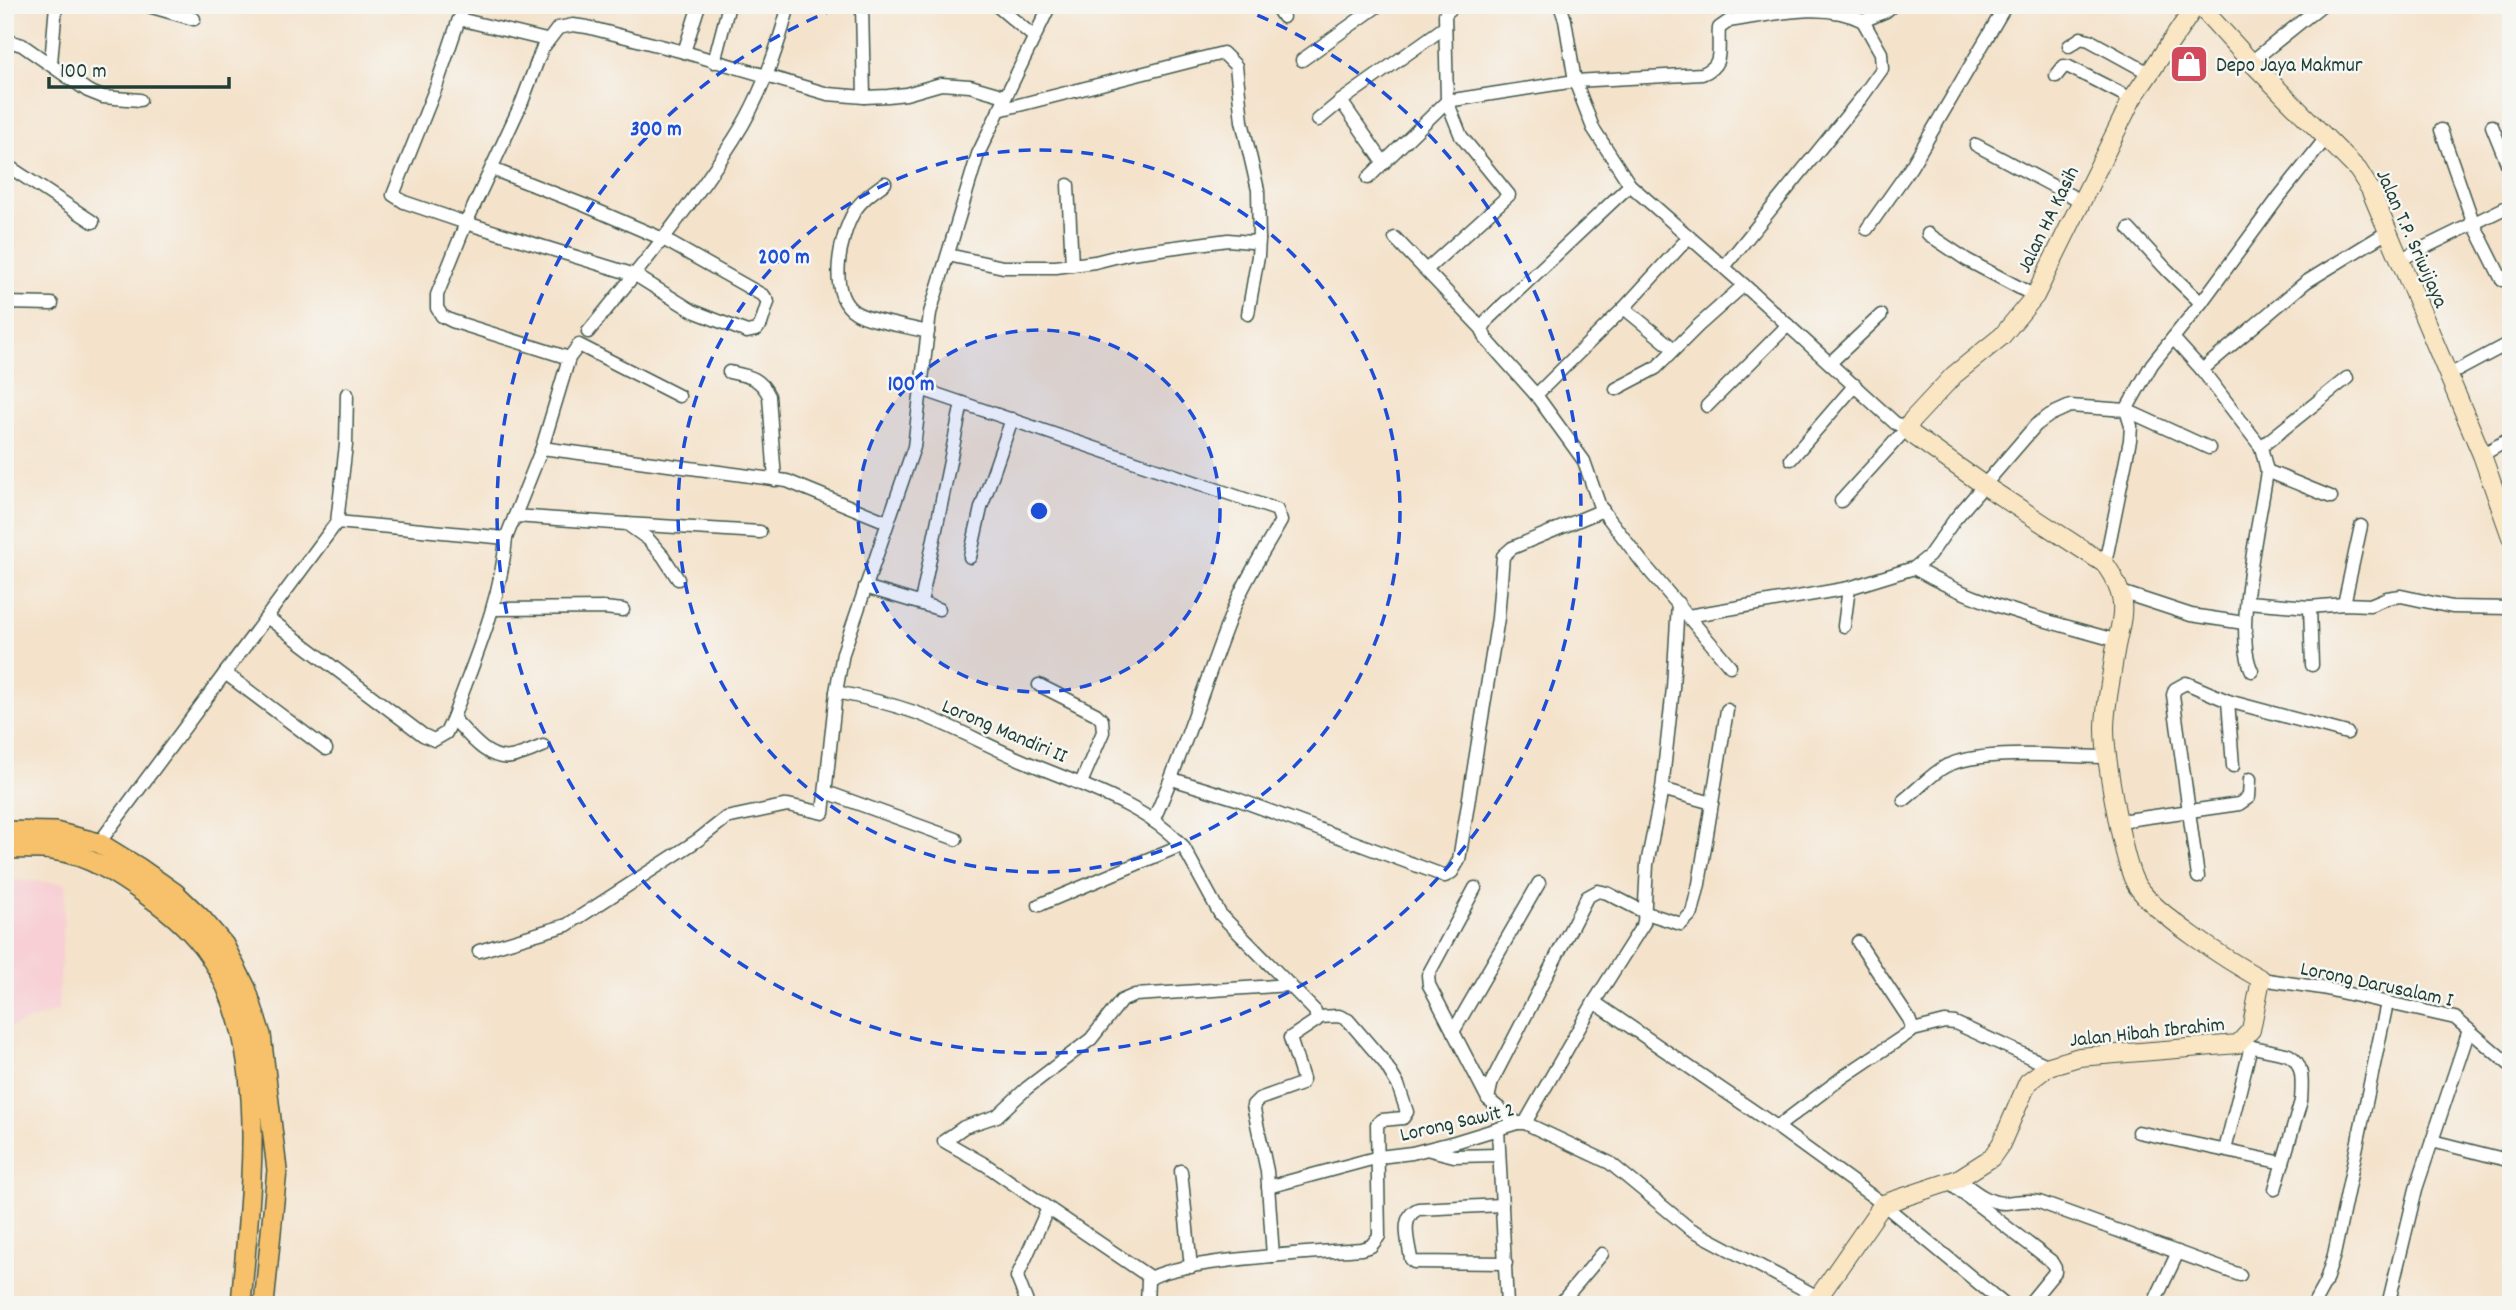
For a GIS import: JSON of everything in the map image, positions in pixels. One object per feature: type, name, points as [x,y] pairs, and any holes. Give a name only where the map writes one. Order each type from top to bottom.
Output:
[{"type":"main road","points":[[5,831],[55,832],[99,843],[175,893],[224,945],[246,988],[261,1035],[278,1170],[264,1305]]},
{"type":"main road","points":[[5,849],[53,850],[92,860],[164,907],[188,930],[215,965],[230,995],[243,1038],[251,1096],[253,1154],[241,1305]]},
{"type":"street","points":[[51,64],[56,5]]},
{"type":"street","points":[[145,5],[194,19]]},
{"type":"street","points":[[684,52],[699,5]]},
{"type":"street","points":[[714,62],[729,5]]},
{"type":"street","points":[[588,332],[663,239],[736,137],[781,38],[789,5]]},
{"type":"street","points":[[862,5],[864,97]]},
{"type":"street","points":[[996,5],[1034,36]]},
{"type":"street","points":[[479,951],[568,925],[726,818],[788,806],[823,813],[836,692],[843,653],[914,447],[930,313],[978,154],[1051,5]]},
{"type":"street","points":[[1275,5],[1283,18]]},
{"type":"street","points":[[1302,60],[1379,5]]},
{"type":"street","points":[[1426,270],[1509,195],[1461,136],[1447,101],[1445,14],[1455,5]]},
{"type":"street","points":[[1560,5],[1575,81],[1593,128],[1630,185],[1895,423],[1908,428],[1913,435],[1985,486],[2105,564],[2122,592],[2124,617],[2105,728],[2127,863],[2137,886],[2163,912],[2233,964],[2260,979]]},
{"type":"street","points":[[1863,21],[1893,5]]},
{"type":"street","points":[[2251,62],[2322,5]]},
{"type":"street","points":[[1867,229],[1911,167],[2005,6]]},
{"type":"street","name":"Jalan T.P. Sriwijaya","points":[[2201,6],[2251,62],[2358,170],[2371,189],[2482,456],[2511,537]]},
{"type":"street","name":"Jalan HA Kasih","points":[[1908,428],[1913,419],[1954,375],[2002,336],[2035,296],[2133,99],[2148,74],[2201,6]]},
{"type":"street","points":[[1368,178],[1447,101],[1575,81],[1702,74],[1713,69],[1718,61],[1719,28],[1729,21],[1814,8],[1842,12],[1863,21],[1881,52],[1882,69],[1724,267]]},
{"type":"street","points":[[492,169],[663,239],[764,296],[768,302],[761,324],[756,330],[747,332],[693,311],[635,275],[467,223],[404,202],[393,195],[436,87],[459,19],[546,40]]},
{"type":"street","points":[[569,358],[442,316],[437,308],[437,295],[546,40],[558,28],[573,25],[684,52],[828,94],[864,97],[906,94],[941,84],[970,86],[1005,96]]},
{"type":"street","points":[[1318,120],[1445,27]]},
{"type":"street","points":[[2069,46],[2081,38],[2089,40],[2148,74]]},
{"type":"street","points":[[5,40],[22,45],[88,91],[103,97],[140,100]]},
{"type":"street","points":[[999,110],[1223,53],[1236,66],[1242,121],[1258,190],[1258,256],[1248,314]]},
{"type":"street","points":[[2056,76],[2064,66],[2069,67],[2133,99]]},
{"type":"street","points":[[1341,101],[1384,163]]},
{"type":"street","points":[[2492,126],[2511,173]]},
{"type":"street","points":[[2441,130],[2473,222],[2502,280]]},
{"type":"street","points":[[2105,564],[2130,440],[2131,426],[2126,410],[2151,364],[2202,303],[2279,197],[2326,138]]},
{"type":"street","points":[[1976,145],[2081,201]]},
{"type":"street","points":[[5,164],[93,222]]},
{"type":"street","points":[[885,183],[866,197],[853,213],[842,248],[837,282],[853,312],[928,331]]},
{"type":"street","points":[[1068,185],[1072,265]]},
{"type":"street","points":[[1482,329],[1489,318],[1630,185]]},
{"type":"street","points":[[2401,259],[2511,205]]},
{"type":"street","points":[[2129,229],[2202,303]]},
{"type":"street","points":[[2202,370],[2306,282],[2389,231]]},
{"type":"street","points":[[1928,234],[1967,260],[2035,296]]},
{"type":"street","points":[[1536,395],[1689,237]]},
{"type":"street","points":[[1395,238],[1482,329],[1486,339],[1536,395],[1587,466],[1595,496],[1603,510],[1635,554],[1730,666]]},
{"type":"street","points":[[948,255],[1003,267],[1072,265],[1131,253],[1228,240],[1251,242],[1259,239]]},
{"type":"street","points":[[1616,389],[1656,369],[1744,285]]},
{"type":"street","points":[[5,303],[52,304]]},
{"type":"street","points":[[1624,307],[1674,349]]},
{"type":"street","points":[[1830,363],[1881,315]]},
{"type":"street","points":[[1707,406],[1788,325]]},
{"type":"street","points":[[2173,338],[2202,370],[2261,447],[2267,471],[2244,622],[2248,663],[2252,671]]},
{"type":"street","points":[[2449,375],[2511,342]]},
{"type":"street","points":[[267,617],[423,735],[434,740],[446,733],[453,718],[493,609],[506,538],[542,448],[569,358],[579,345],[679,396]]},
{"type":"street","points":[[729,372],[756,378],[769,396],[775,480]]},
{"type":"street","points":[[2261,447],[2347,378]]},
{"type":"street","points":[[1791,459],[1855,386]]},
{"type":"street","points":[[921,389],[1278,510],[1281,521],[1236,602],[1172,779],[1153,821]]},
{"type":"street","points":[[99,843],[337,522],[346,445],[347,394]]},
{"type":"street","points":[[921,602],[962,402]]},
{"type":"street","points":[[1688,616],[1849,588],[1914,568],[1929,556],[1955,519],[2036,425],[2050,415],[2070,407],[2126,410],[2209,449]]},
{"type":"street","points":[[970,557],[981,508],[1012,419]]},
{"type":"street","points":[[1841,501],[1908,428]]},
{"type":"street","points":[[2482,456],[2511,438]]},
{"type":"street","points":[[542,448],[787,481],[887,523]]},
{"type":"street","points":[[2267,471],[2331,497]]},
{"type":"street","points":[[1172,779],[1237,799],[1445,876],[1452,872],[1459,860],[1490,672],[1503,556],[1512,548],[1603,510]]},
{"type":"street","points":[[515,516],[760,532]]},
{"type":"street","points":[[337,522],[506,538]]},
{"type":"street","points":[[627,524],[663,556],[678,579]]},
{"type":"street","points":[[2344,604],[2361,526]]},
{"type":"street","points":[[1914,568],[1932,579],[2003,607],[2118,641]]},
{"type":"street","points":[[865,587],[939,609]]},
{"type":"street","points":[[1844,626],[1849,588]]},
{"type":"street","points":[[2122,592],[2191,615],[2244,622]]},
{"type":"street","points":[[2247,602],[2311,607],[2370,605],[2401,596],[2452,607],[2511,608]]},
{"type":"street","points":[[1475,888],[1428,975],[1429,985],[1488,1099],[1521,1123],[1644,923],[1647,864],[1662,789],[1673,688],[1678,603]]},
{"type":"street","points":[[2311,607],[2312,665]]},
{"type":"street","points":[[493,609],[623,610]]},
{"type":"street","points":[[225,673],[326,749]]},
{"type":"street","points":[[2198,877],[2173,695],[2175,689],[2186,683],[2228,701],[2347,733]]},
{"type":"street","points":[[1039,685],[1102,720],[1102,732],[1081,783]]},
{"type":"street","name":"Lorong Mandiri II","points":[[836,692],[915,712],[1031,764],[1081,783],[1153,821],[1182,845]]},
{"type":"street","points":[[2228,701],[2233,766]]},
{"type":"street","points":[[1488,1099],[1492,1081],[1587,897],[1598,891],[1607,893],[1646,913],[1681,924],[1692,913],[1727,710]]},
{"type":"street","points":[[453,718],[483,749],[498,757],[510,757],[543,746]]},
{"type":"street","points":[[1904,800],[1945,767],[1967,759],[2007,755],[2108,757]]},
{"type":"street","points":[[2120,821],[2245,801],[2251,792],[2250,779]]},
{"type":"street","points":[[1662,789],[1712,803]]},
{"type":"street","points":[[826,792],[956,839]]},
{"type":"street","points":[[1040,905],[1182,845],[1215,908],[1318,1017]]},
{"type":"street","points":[[1453,1031],[1539,883]]},
{"type":"street","points":[[1858,942],[1909,1019],[1913,1030]]},
{"type":"street","name":"Lorong Darusalam I","points":[[2260,979],[2322,988],[2455,1018],[2511,1066]]},
{"type":"street","name":"Jalan Hibah Ibrahim","points":[[1883,1204],[1953,1180],[1992,1158],[2001,1144],[2028,1082],[2049,1066],[2079,1057],[2244,1045],[2251,1030],[2260,979]]},
{"type":"street","points":[[1151,1278],[986,1165],[944,1141],[964,1127],[997,1116],[1027,1088],[1091,1039],[1114,1008],[1128,997],[1290,985]]},
{"type":"street","points":[[1594,1002],[1777,1126],[1883,1204],[2005,1305]]},
{"type":"street","points":[[2313,1305],[2325,1283],[2334,1255],[2387,1003]]},
{"type":"street","points":[[1147,1305],[1148,1280],[1151,1278],[1191,1267],[1371,1246],[1379,1236],[1377,1124],[1382,1120],[1403,1118],[1406,1115],[1398,1084],[1380,1056],[1345,1018],[1318,1017]]},
{"type":"street","points":[[1273,1256],[1266,1161],[1254,1105],[1259,1099],[1301,1084],[1303,1079],[1290,1038],[1314,1024],[1318,1017]]},
{"type":"street","points":[[1777,1126],[1913,1030],[1945,1022],[1955,1023],[2049,1066]]},
{"type":"street","points":[[2405,1305],[2388,1302],[2416,1189],[2469,1030]]},
{"type":"street","points":[[2225,1150],[2244,1045],[2294,1056],[2299,1063],[2301,1101],[2275,1189]]},
{"type":"street","name":"Lorong Sawit 2","points":[[1268,1187],[1379,1157],[1428,1149],[1521,1123],[1610,1163],[1689,1228],[1815,1301],[1839,1305]]},
{"type":"street","points":[[1498,1129],[1507,1303],[1522,1305]]},
{"type":"street","points":[[2138,1132],[2283,1163]]},
{"type":"street","points":[[2432,1141],[2508,1160],[2511,1142]]},
{"type":"street","points":[[1428,1149],[1454,1156],[1499,1155]]},
{"type":"street","points":[[1181,1171],[1191,1267]]},
{"type":"street","points":[[1953,1180],[1989,1200],[2003,1203],[2031,1200],[2039,1202],[2241,1275]]},
{"type":"street","points":[[1953,1180],[2051,1261],[2055,1272],[2028,1305]]},
{"type":"street","points":[[1815,1301],[1883,1204]]},
{"type":"street","points":[[1502,1205],[1418,1209],[1412,1212],[1406,1222],[1411,1259],[1414,1262],[1506,1263]]},
{"type":"street","points":[[1028,1305],[1017,1277],[1048,1208]]},
{"type":"street","points":[[2153,1305],[2178,1252]]},
{"type":"street","points":[[1559,1305],[1602,1254]]},
{"type":"street","points":[[217,1305],[241,1305]]},
{"type":"shaded area","points":[[5,880],[66,883],[58,1011],[5,1029]]},
{"type":"place","name":"Depo Jaya Makmur","points":[[2189,64]]}]
